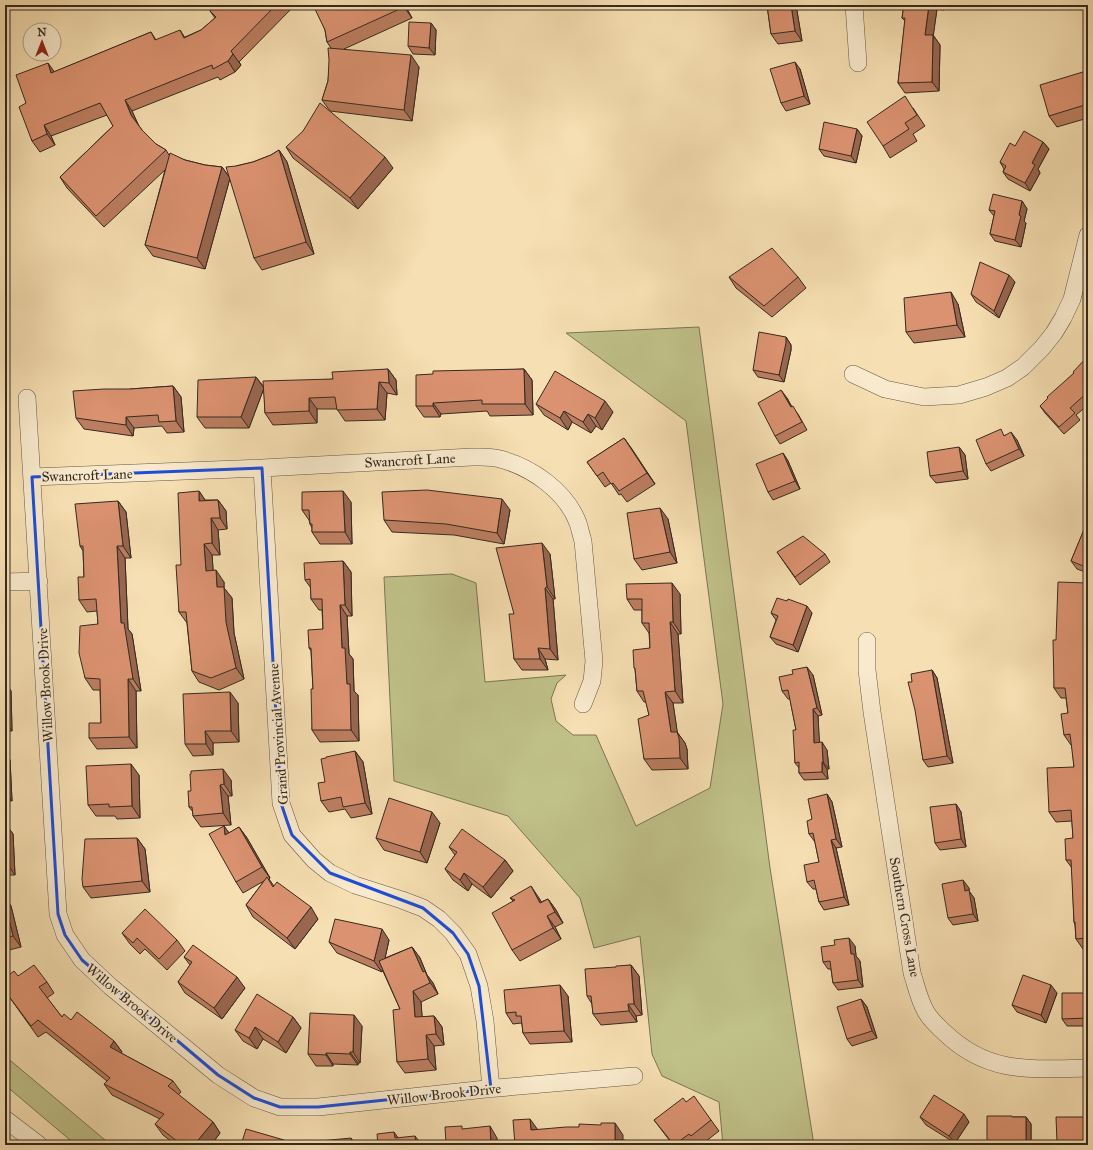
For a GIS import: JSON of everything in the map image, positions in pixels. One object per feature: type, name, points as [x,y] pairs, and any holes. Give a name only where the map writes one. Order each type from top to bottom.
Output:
[{"type":"street","points":[[854,5],[858,63]]},
{"type":"street","points":[[853,374],[885,389],[924,397],[959,395],[986,387],[1007,378],[1023,367],[1042,348],[1081,295],[1088,235]]},
{"type":"street","name":"Willow Brook Drive","points":[[27,398],[58,914],[65,935],[82,960],[111,987],[218,1075],[254,1098],[280,1107],[318,1107],[634,1076]]},
{"type":"street","name":"Swancroft Lane","points":[[32,477],[262,468],[472,457],[498,458],[523,468],[546,482],[567,503],[578,523],[583,541],[594,661],[592,681],[583,704]]},
{"type":"street","name":"Grand Provincial Avenue","points":[[262,468],[281,803],[292,835],[314,860],[330,873],[355,885],[423,908],[439,919],[453,933],[468,954],[479,986],[485,1021],[491,1089]]},
{"type":"street","points":[[5,582],[39,581]]},
{"type":"street","name":"Southern Cross Lane","points":[[867,642],[867,670],[872,712],[912,973],[925,1010],[931,1020],[956,1043],[970,1053],[992,1062],[1013,1068],[1088,1068]]},
{"type":"street","points":[[5,1119],[39,1145]]},
{"type":"highlighted area","points":[[262,468],[281,803],[292,835],[330,873],[423,908],[453,933],[468,954],[479,986],[491,1089],[318,1107],[280,1107],[254,1098],[218,1075],[82,960],[65,935],[58,914],[32,477]]},
{"type":"green space","points":[[699,327],[770,868],[814,1145],[723,1145],[719,1102],[662,1076],[652,1054],[640,936],[594,948],[580,898],[508,816],[394,781],[384,577],[452,574],[476,583],[485,682],[566,675],[557,683],[551,699],[556,721],[573,735],[596,735],[636,826],[710,788],[723,704],[686,421],[566,333]]},
{"type":"green space","points":[[5,1056],[111,1145],[76,1145],[5,1085]]},
{"type":"building","points":[[215,5],[276,5],[231,51],[233,54],[228,61],[213,69],[212,65],[125,100],[131,115],[142,130],[156,144],[166,150],[96,216],[60,177],[113,126],[100,103],[44,125],[47,134],[32,141],[19,107],[26,103],[16,75],[48,63],[51,73],[151,32],[155,40],[180,30],[184,38],[201,30],[216,17],[210,11]]},
{"type":"building","points":[[313,5],[403,5],[404,7],[327,42],[325,30]]},
{"type":"building","points":[[767,5],[791,5],[795,31],[771,34]]},
{"type":"building","points":[[904,5],[929,5],[925,35],[933,35],[932,82],[898,83],[905,18],[902,18]]},
{"type":"building","points":[[409,22],[431,23],[429,48],[408,46]]},
{"type":"building","points":[[328,48],[411,55],[404,110],[322,100],[328,81]]},
{"type":"building","points":[[795,62],[804,96],[781,103],[770,69]]},
{"type":"building","points":[[1086,71],[1088,79],[1088,104],[1049,116],[1040,85]]},
{"type":"building","points":[[905,96],[917,115],[905,123],[909,129],[883,146],[867,122]]},
{"type":"building","points":[[320,103],[385,157],[350,198],[286,147],[303,131]]},
{"type":"building","points":[[824,122],[857,129],[851,156],[819,149]]},
{"type":"building","points":[[1024,131],[1043,142],[1032,163],[1035,165],[1025,183],[1003,172],[1006,166],[1000,162],[1010,143],[1015,146]]},
{"type":"building","points":[[279,150],[306,242],[254,258],[226,167],[253,162]]},
{"type":"building","points":[[170,153],[185,160],[222,167],[197,258],[145,245]]},
{"type":"building","points":[[993,194],[1022,201],[1019,215],[1021,216],[1015,240],[990,234],[995,211],[989,210]]},
{"type":"building","points":[[772,248],[798,277],[764,306],[729,277]]},
{"type":"building","points":[[980,262],[1009,275],[994,311],[971,294]]},
{"type":"building","points":[[951,292],[957,325],[906,332],[904,298]]},
{"type":"building","points":[[759,332],[786,337],[779,375],[753,370]]},
{"type":"building","points":[[1088,356],[1088,392],[1070,408],[1075,413],[1059,427],[1040,406],[1048,398],[1047,397],[1074,373],[1073,372]]},
{"type":"building","points":[[388,369],[389,383],[379,382],[377,409],[337,410],[335,397],[309,398],[309,411],[265,413],[263,381],[333,379],[332,372]]},
{"type":"building","points":[[524,369],[525,404],[482,404],[482,400],[433,403],[433,406],[416,406],[416,375],[433,374],[433,371]]},
{"type":"building","points":[[555,371],[605,401],[595,418],[588,414],[583,422],[564,411],[560,418],[536,404]]},
{"type":"building","points":[[256,377],[241,417],[197,417],[198,380]]},
{"type":"building","points":[[173,386],[176,421],[159,422],[158,415],[126,417],[126,425],[76,418],[73,391]]},
{"type":"building","points":[[781,390],[791,407],[793,406],[802,422],[775,436],[758,403]]},
{"type":"building","points":[[1001,429],[1004,436],[1011,432],[1019,449],[986,464],[976,440]]},
{"type":"building","points":[[624,438],[647,473],[619,491],[613,483],[611,484],[603,472],[597,476],[587,462]]},
{"type":"building","points":[[959,447],[963,471],[930,476],[927,452]]},
{"type":"building","points":[[783,453],[795,481],[768,492],[756,464]]},
{"type":"building","points":[[427,490],[502,499],[497,533],[446,524],[384,520],[382,492]]},
{"type":"building","points":[[199,491],[199,501],[218,500],[220,518],[211,518],[212,543],[204,544],[206,571],[216,570],[217,587],[224,587],[226,622],[236,668],[211,678],[192,671],[186,612],[179,612],[176,565],[181,565],[178,493]]},
{"type":"building","points":[[343,491],[345,532],[312,532],[309,510],[302,510],[302,492]]},
{"type":"building","points":[[118,501],[123,546],[117,546],[121,623],[124,623],[133,679],[128,679],[129,737],[89,738],[89,723],[101,723],[100,679],[85,678],[79,653],[80,626],[98,624],[96,599],[79,600],[78,577],[84,577],[83,546],[80,546],[75,504]]},
{"type":"building","points":[[660,508],[670,552],[634,559],[627,513]]},
{"type":"building","points":[[1088,520],[1088,568],[1071,561]]},
{"type":"building","points":[[803,536],[825,554],[795,577],[777,552]]},
{"type":"building","points":[[542,543],[547,587],[545,588],[550,649],[538,648],[540,659],[514,659],[509,614],[514,614],[496,548]]},
{"type":"building","points":[[343,561],[345,605],[340,605],[342,648],[345,648],[347,684],[350,684],[351,730],[312,730],[311,689],[313,689],[311,648],[309,648],[308,630],[323,629],[322,599],[311,599],[310,579],[305,580],[304,563]]},
{"type":"building","points":[[1058,582],[1087,583],[1085,636],[1088,703],[1088,938],[1076,939],[1071,860],[1066,860],[1065,839],[1073,838],[1071,810],[1049,812],[1047,768],[1074,767],[1070,734],[1064,735],[1061,714],[1068,713],[1065,688],[1054,688],[1053,640],[1056,640]]},
{"type":"building","points":[[672,583],[673,622],[670,622],[675,691],[665,692],[671,732],[677,732],[679,738],[680,758],[644,759],[638,719],[649,715],[643,691],[637,691],[633,650],[650,648],[649,623],[642,623],[642,599],[627,599],[626,584]]},
{"type":"building","points":[[777,598],[787,601],[788,599],[807,606],[793,645],[770,637],[778,616],[771,613]]},
{"type":"building","points":[[807,667],[817,708],[813,709],[814,743],[822,742],[823,762],[822,772],[799,773],[799,762],[795,763],[793,730],[796,730],[788,690],[782,691],[779,677],[793,674],[792,670]]},
{"type":"building","points":[[932,670],[947,756],[923,760],[915,710],[908,682],[912,682],[911,674]]},
{"type":"building","points":[[230,692],[231,731],[205,731],[206,744],[185,744],[183,694]]},
{"type":"building","points":[[355,751],[365,803],[343,807],[341,797],[321,801],[318,783],[325,782],[321,759]]},
{"type":"building","points":[[131,764],[132,806],[109,807],[109,804],[88,805],[86,766]]},
{"type":"building","points":[[223,769],[224,784],[220,785],[223,813],[193,816],[192,807],[189,807],[188,791],[191,791],[191,771]]},
{"type":"building","points":[[827,794],[836,839],[831,840],[844,897],[819,902],[814,880],[807,882],[804,865],[819,862],[813,833],[809,834],[807,821],[812,819],[808,799]]},
{"type":"building","points":[[389,798],[432,812],[420,852],[376,838]]},
{"type":"building","points":[[956,804],[961,839],[935,843],[930,807]]},
{"type":"building","points":[[5,823],[7,864],[5,864]]},
{"type":"building","points":[[224,826],[225,835],[239,827],[262,867],[236,882],[209,834]]},
{"type":"building","points":[[462,829],[505,860],[483,887],[464,873],[460,880],[445,869],[457,852],[449,847]]},
{"type":"building","points":[[137,838],[142,881],[83,887],[82,879],[85,839]]},
{"type":"building","points":[[267,877],[273,887],[277,882],[311,907],[287,938],[246,905]]},
{"type":"building","points":[[963,880],[965,891],[969,890],[973,914],[948,918],[942,884]]},
{"type":"building","points":[[531,886],[540,903],[548,899],[555,912],[547,916],[553,928],[512,950],[492,913],[515,900],[510,898]]},
{"type":"building","points":[[5,904],[13,936],[5,938]]},
{"type":"building","points":[[145,909],[177,940],[159,959],[137,938],[133,943],[122,933]]},
{"type":"building","points":[[335,919],[382,929],[374,961],[329,942]]},
{"type":"building","points":[[849,938],[851,954],[854,954],[858,980],[833,983],[830,961],[823,962],[821,947],[835,945],[834,940]]},
{"type":"building","points":[[193,945],[237,977],[214,1008],[178,982],[192,962],[184,957]]},
{"type":"building","points":[[412,947],[423,972],[425,971],[430,983],[413,991],[415,1017],[434,1016],[436,1034],[426,1035],[428,1059],[397,1062],[393,1010],[400,1009],[379,961]]},
{"type":"building","points":[[34,965],[47,982],[39,987],[62,1017],[64,1014],[71,1020],[77,1012],[114,1041],[110,1047],[173,1081],[168,1086],[213,1122],[194,1145],[182,1145],[155,1124],[164,1114],[104,1084],[110,1078],[38,1020],[31,1026],[5,991],[5,978],[14,971],[18,976]]},
{"type":"building","points":[[631,965],[634,1004],[628,1004],[629,1011],[593,1014],[591,996],[587,996],[585,969]]},
{"type":"building","points":[[1023,975],[1051,985],[1041,1015],[1012,1005]]},
{"type":"building","points":[[560,985],[564,1031],[523,1033],[521,1016],[516,1016],[516,1012],[506,1013],[504,990]]},
{"type":"building","points":[[1062,993],[1088,993],[1088,1018],[1062,1019]]},
{"type":"building","points":[[257,994],[293,1017],[278,1042],[255,1027],[249,1038],[235,1030]]},
{"type":"building","points":[[861,999],[872,1031],[847,1039],[837,1007]]},
{"type":"building","points":[[310,1013],[354,1015],[353,1052],[350,1052],[350,1054],[308,1054]]},
{"type":"building","points":[[934,1095],[964,1114],[949,1136],[920,1117]]},
{"type":"building","points":[[694,1096],[711,1120],[691,1136],[689,1134],[674,1145],[654,1120],[683,1098],[686,1102]]},
{"type":"building","points":[[987,1116],[1026,1117],[1026,1145],[1009,1145],[1009,1141],[987,1141]]},
{"type":"building","points":[[1056,1117],[1088,1117],[1088,1145],[1079,1145],[1079,1142],[1057,1142]]},
{"type":"building","points":[[530,1119],[531,1130],[579,1127],[579,1124],[601,1125],[601,1123],[615,1123],[615,1140],[625,1140],[625,1145],[515,1145],[513,1120]]},
{"type":"building","points":[[462,1126],[462,1129],[490,1126],[491,1145],[418,1145],[446,1143],[445,1127]]},
{"type":"building","points":[[246,1129],[284,1140],[282,1145],[241,1145]]},
{"type":"building","points":[[394,1132],[395,1138],[415,1136],[416,1145],[378,1145],[377,1134]]},
{"type":"building","points":[[351,1138],[352,1145],[310,1145],[310,1142]]}]
